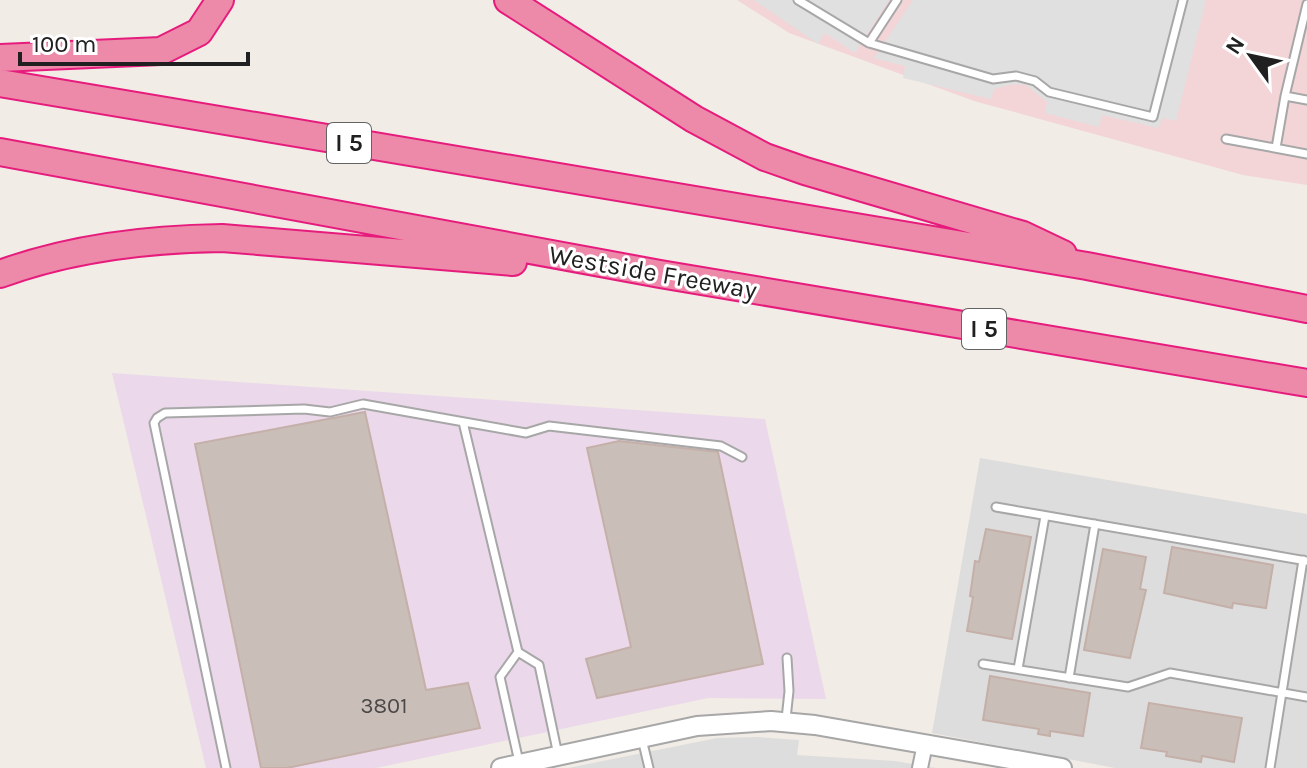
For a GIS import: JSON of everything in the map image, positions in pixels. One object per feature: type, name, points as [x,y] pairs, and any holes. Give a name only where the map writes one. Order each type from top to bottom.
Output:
[{"type":"highway","points":[[0,58],[161,51],[199,32],[220,0]]},
{"type":"highway","points":[[508,0],[694,119],[765,157],[1023,235],[1087,266]]},
{"type":"highway","name":"I 5","points":[[0,83],[1087,266],[1307,309]]},
{"type":"highway","name":"Westside Freeway","points":[[0,152],[660,274],[1307,383]]},
{"type":"highway","points":[[0,274],[49,258],[101,248],[222,238],[660,274]]},
{"type":"street","points":[[510,766],[726,722],[815,725],[1062,768]]},
{"type":"street","points":[[920,768],[925,744]]},
{"type":"lane","points":[[798,0],[869,43],[993,79],[1025,78],[1035,81],[1049,92],[1153,117],[1183,0]]},
{"type":"lane","points":[[869,43],[897,0]]},
{"type":"lane","points":[[1276,148],[1307,4]]},
{"type":"lane","points":[[1285,96],[1307,100]]},
{"type":"lane","points":[[1226,139],[1307,154]]},
{"type":"lane","points":[[226,768],[154,423],[165,413],[304,409],[330,412],[363,404],[526,433],[549,426],[721,446],[742,457]]},
{"type":"lane","points":[[463,422],[518,652],[539,665],[558,755]]},
{"type":"lane","points":[[996,507],[1305,560],[1270,768]]},
{"type":"lane","points":[[1018,669],[1045,516]]},
{"type":"lane","points":[[1069,678],[1095,524]]},
{"type":"lane","points":[[510,766],[500,677],[518,652]]},
{"type":"lane","points":[[786,723],[789,691],[787,658]]},
{"type":"lane","points":[[983,664],[1128,687],[1170,673],[1307,697]]},
{"type":"lane","points":[[641,737],[649,768]]},
{"type":"shaded area","points":[[737,0],[1307,0],[1307,185],[1243,175],[974,101],[789,33]]},
{"type":"shaded area","points":[[754,0],[889,0],[855,53],[825,33],[818,44]]},
{"type":"shaded area","points":[[913,0],[1206,0],[1176,121],[1163,118],[1158,128],[1102,115],[1099,127],[1045,113],[1047,102],[1026,85],[1014,84],[994,89],[991,99],[903,78],[905,66],[874,58]]},
{"type":"shaded area","points":[[112,373],[765,419],[826,699],[708,698],[376,768],[206,768]]},
{"type":"shaded area","points":[[980,458],[1307,514],[1307,768],[1115,768],[932,733]]},
{"type":"shaded area","points":[[717,738],[799,740],[797,755],[895,761],[936,768],[568,768]]},
{"type":"building","points":[[365,412],[426,690],[468,683],[480,728],[287,768],[261,768],[195,444]]},
{"type":"building","points":[[619,441],[718,452],[763,664],[597,698],[586,659],[631,647],[587,448]]},
{"type":"building","points":[[986,529],[1031,537],[1012,639],[967,631],[975,561],[979,562]]},
{"type":"building","points":[[1172,547],[1273,565],[1266,608],[1233,603],[1232,608],[1164,593]]},
{"type":"building","points":[[1103,549],[1146,557],[1140,589],[1146,590],[1130,658],[1084,650]]},
{"type":"building","points":[[990,676],[1090,693],[1083,736],[1050,731],[1050,736],[1038,734],[1039,729],[983,720]]},
{"type":"building","points":[[1149,703],[1242,718],[1234,762],[1202,756],[1201,762],[1141,748]]}]
